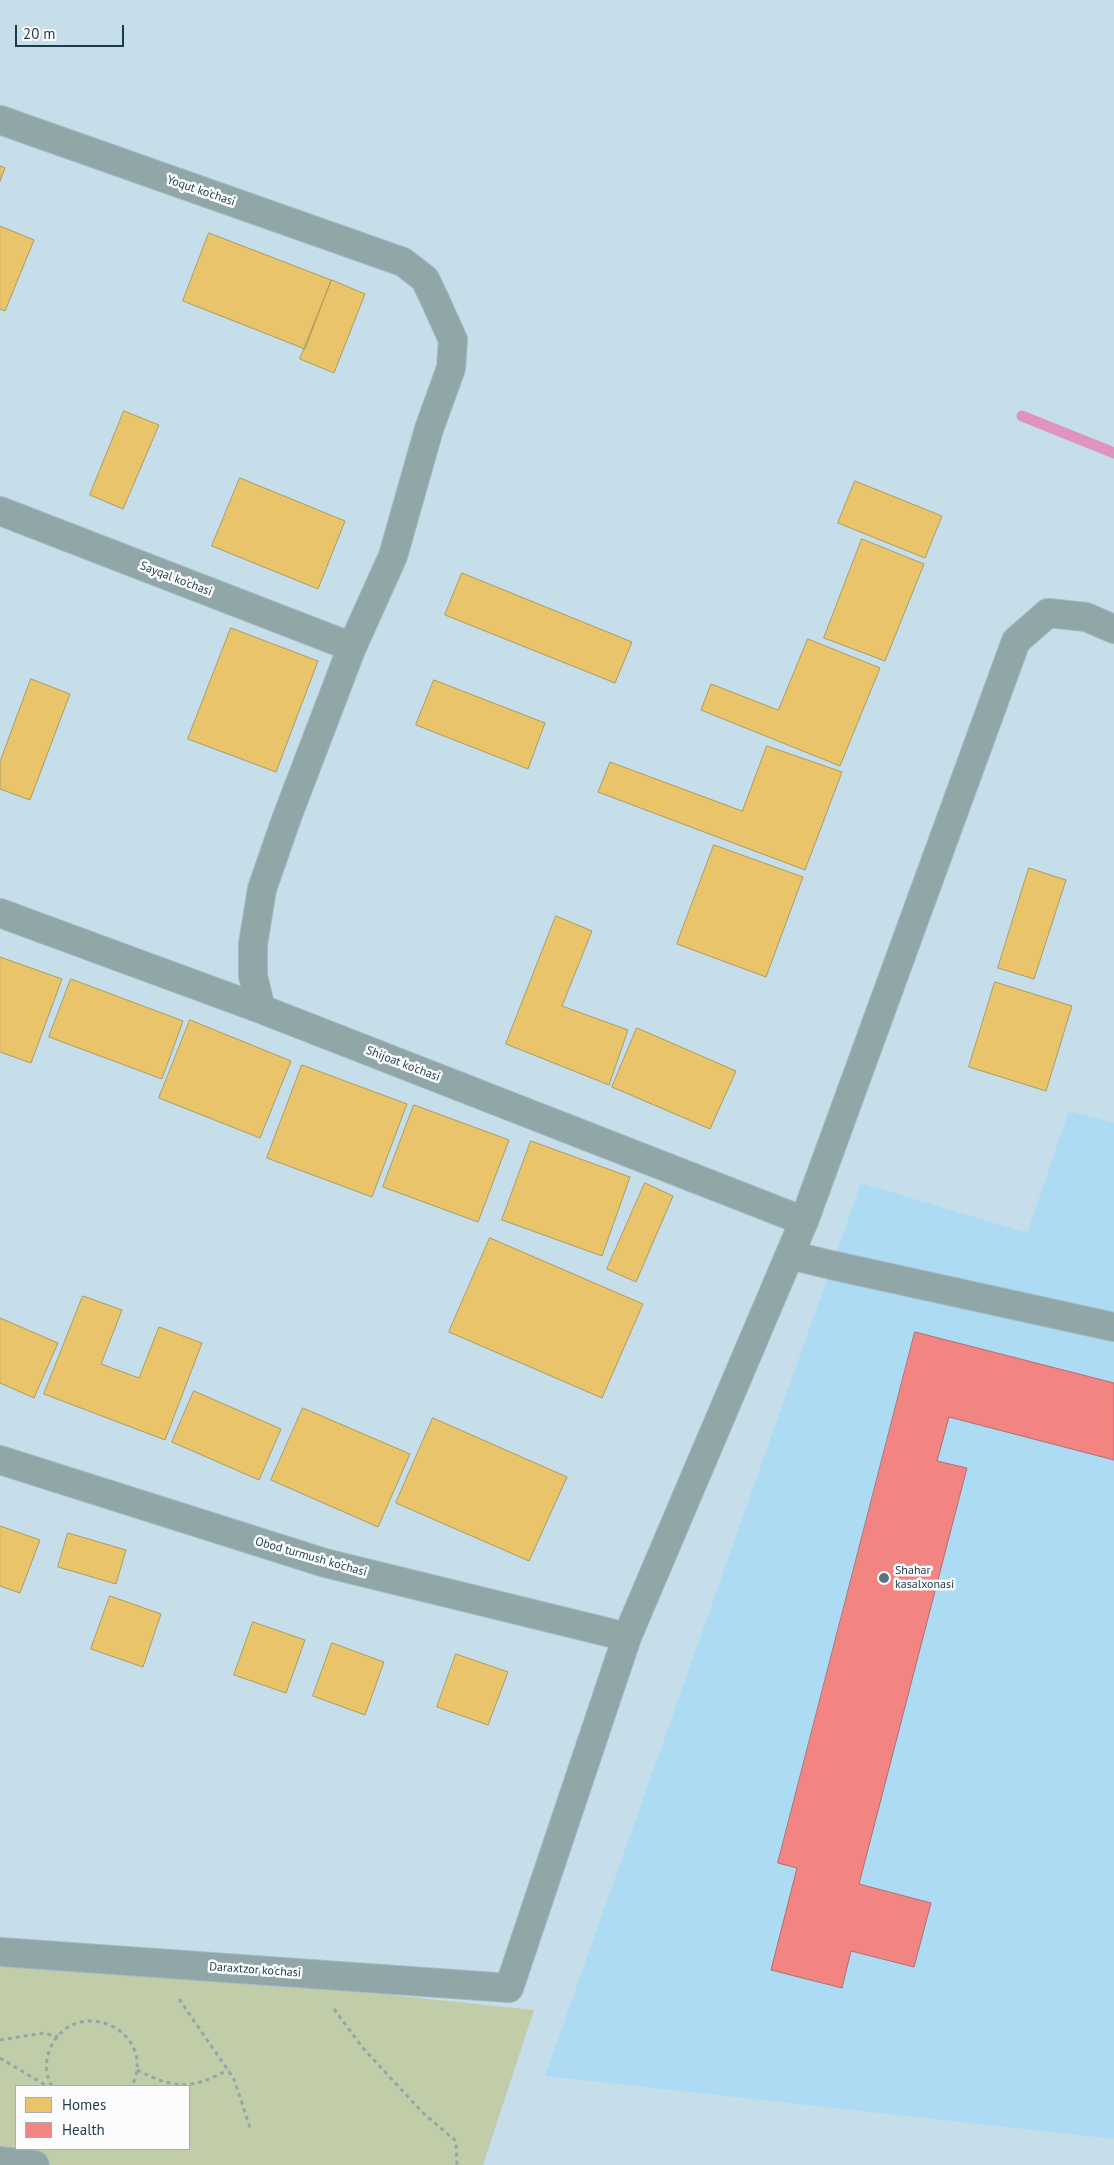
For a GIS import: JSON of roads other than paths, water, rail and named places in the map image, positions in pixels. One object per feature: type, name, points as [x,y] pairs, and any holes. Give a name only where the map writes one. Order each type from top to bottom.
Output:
[{"type":"street","name":"Yoqut ko'chasi","points":[[0,120],[403,262],[425,279],[453,340],[452,368],[429,429],[393,556],[352,647],[287,816],[262,889],[253,944],[253,976],[261,1009]]},
{"type":"street","name":"Sayqal ko'chasi","points":[[0,511],[352,647]]},
{"type":"street","points":[[627,1637],[804,1221],[1016,641],[1048,613],[1086,617],[1114,629]]},
{"type":"street","name":"Shijoat ko'chasi","points":[[0,913],[261,1009],[804,1221]]},
{"type":"street","points":[[790,1255],[1114,1327]]},
{"type":"street","name":"Obod turmush ko'chasi","points":[[0,1460],[325,1563],[627,1637]]},
{"type":"street","name":"Daraxtzor ko'chasi","points":[[0,1952],[509,1988],[627,1637]]},
{"type":"street","points":[[0,2161],[35,2165]]},
{"type":"waterway","points":[[1022,416],[1114,453]]},
{"type":"place","name":"Shahar kasalxonasi","points":[[884,1578]]}]
